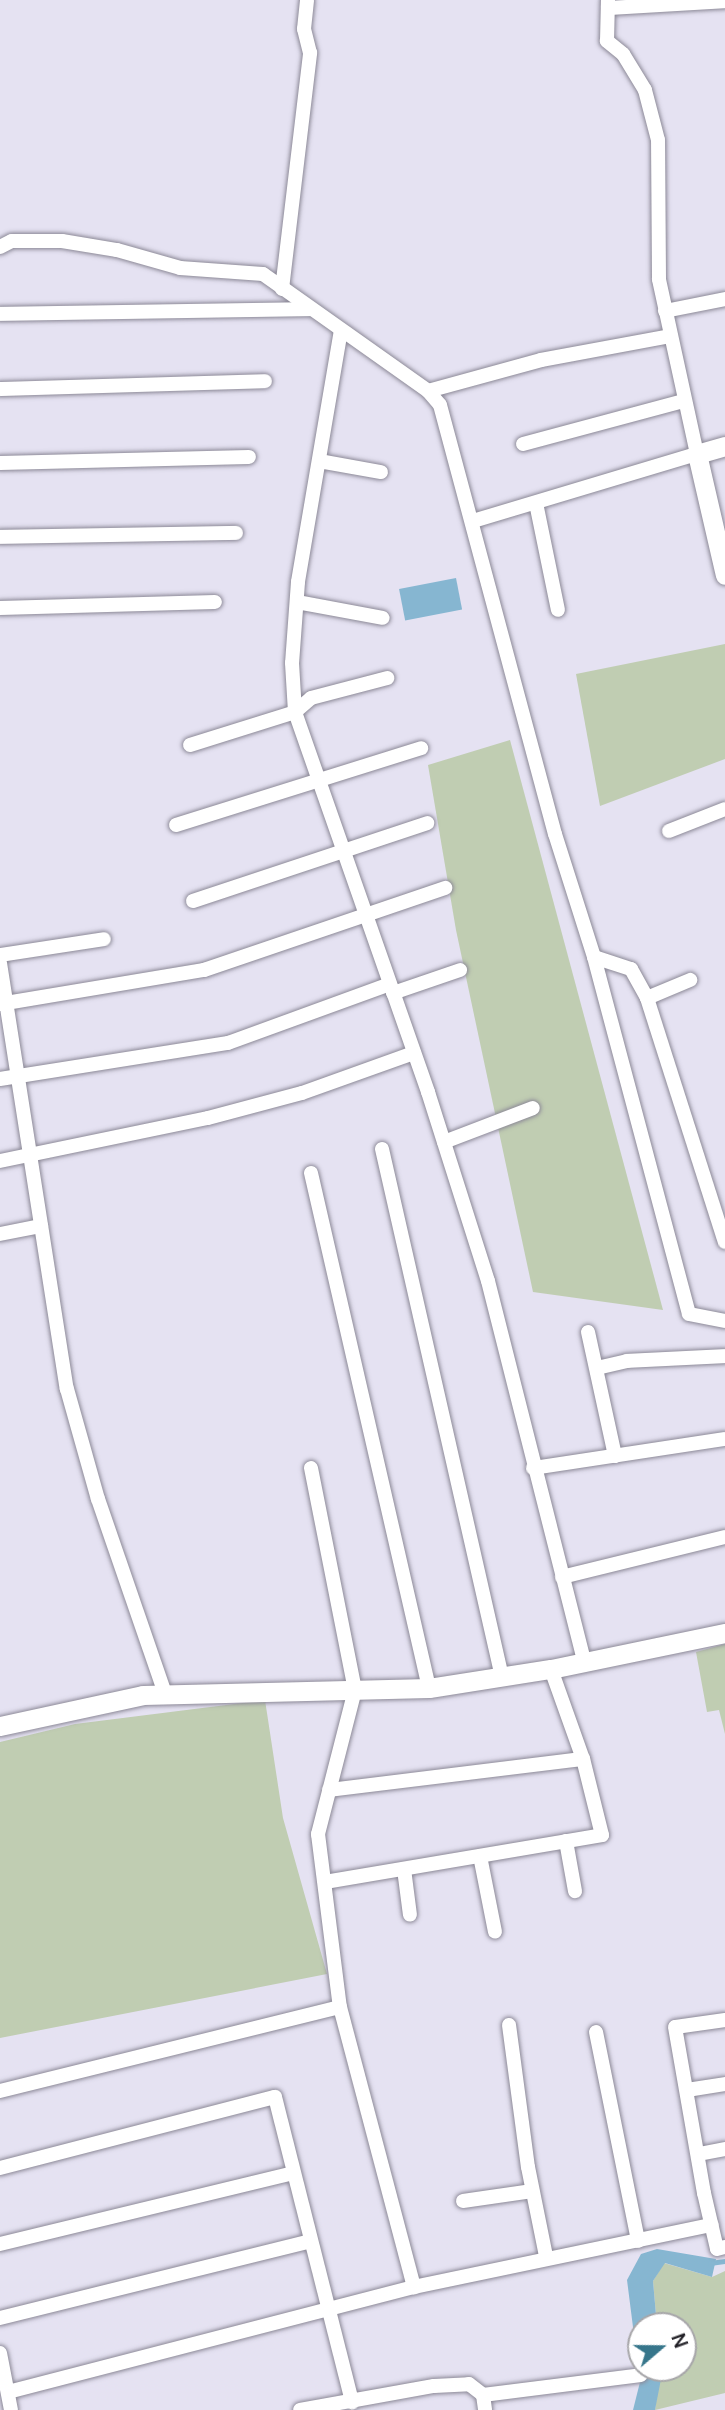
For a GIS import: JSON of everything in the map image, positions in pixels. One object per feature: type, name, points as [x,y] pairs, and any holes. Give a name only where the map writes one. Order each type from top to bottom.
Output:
[{"type":"street","points":[[282,289],[310,53],[304,29],[306,0]]},
{"type":"street","points":[[725,1],[608,4],[607,41],[623,54],[645,90],[658,141],[659,279],[696,454],[721,546],[725,575]]},
{"type":"street","points":[[0,247],[12,241],[62,242],[117,250],[180,268],[263,274],[428,391],[440,405],[555,834],[594,957],[689,1314],[725,1321]]},
{"type":"street","points":[[665,311],[725,299]]},
{"type":"street","points":[[0,314],[310,309]]},
{"type":"street","points":[[341,330],[297,602],[292,663],[295,712],[415,1053],[488,1281],[533,1468],[585,1662]]},
{"type":"street","points":[[428,391],[541,360],[670,337]]},
{"type":"street","points":[[0,389],[265,381]]},
{"type":"street","points":[[523,444],[684,401]]},
{"type":"street","points":[[473,521],[725,446]]},
{"type":"street","points":[[0,463],[249,457]]},
{"type":"street","points":[[319,461],[381,472]]},
{"type":"street","points":[[537,503],[558,610]]},
{"type":"street","points":[[0,537],[236,533]]},
{"type":"street","points":[[0,608],[215,602]]},
{"type":"street","points":[[297,602],[383,618]]},
{"type":"street","points":[[190,745],[295,712],[311,698],[387,678]]},
{"type":"street","points":[[176,824],[319,782],[421,748]]},
{"type":"street","points":[[669,831],[725,809]]},
{"type":"street","points":[[193,901],[343,848],[427,823]]},
{"type":"street","points":[[3,1003],[204,970],[445,888]]},
{"type":"street","points":[[0,956],[104,939]]},
{"type":"street","points":[[594,957],[631,970],[647,998],[725,1242]]},
{"type":"street","points":[[0,964],[3,1003],[67,1389],[98,1499],[165,1693]]},
{"type":"street","points":[[0,1079],[228,1043],[392,988],[460,970]]},
{"type":"street","points":[[647,998],[690,980]]},
{"type":"street","points":[[0,1161],[221,1114],[302,1093],[415,1053]]},
{"type":"street","points":[[444,1142],[533,1108]]},
{"type":"street","points":[[382,1149],[502,1676]]},
{"type":"street","points":[[311,1173],[429,1688]]},
{"type":"street","points":[[0,1234],[41,1226]]},
{"type":"street","points":[[588,1332],[615,1455]]},
{"type":"street","points":[[597,1368],[627,1361],[725,1356]]},
{"type":"street","points":[[533,1468],[725,1439]]},
{"type":"street","points":[[311,1468],[355,1690],[318,1835],[340,2007],[414,2287]]},
{"type":"street","points":[[562,1577],[725,1537]]},
{"type":"street","points":[[0,1726],[165,1693],[429,1688],[551,1669],[725,1633]]},
{"type":"street","points":[[325,1882],[602,1835],[583,1759],[551,1669]]},
{"type":"street","points":[[329,1790],[583,1759]]},
{"type":"street","points":[[566,1841],[575,1891]]},
{"type":"street","points":[[480,1856],[495,1932]]},
{"type":"street","points":[[404,1868],[410,1915]]},
{"type":"street","points":[[0,2091],[340,2007]]},
{"type":"street","points":[[725,2020],[675,2027],[717,2249],[725,2247]]},
{"type":"street","points":[[509,2025],[533,2191],[546,2256]]},
{"type":"street","points":[[596,2032],[638,2241]]},
{"type":"street","points":[[687,2091],[725,2084]]},
{"type":"street","points":[[0,2168],[275,2096],[352,2402]]},
{"type":"street","points":[[699,2154],[725,2150]]},
{"type":"street","points":[[0,2244],[294,2173]]},
{"type":"street","points":[[463,2201],[533,2191]]},
{"type":"street","points":[[8,2392],[414,2287],[546,2256],[638,2241],[712,2225]]},
{"type":"street","points":[[0,2318],[311,2241]]},
{"type":"street","points":[[0,2353],[11,2410]]},
{"type":"street","points":[[300,2410],[434,2386],[469,2384],[484,2402],[627,2377]]},
{"type":"green space","points":[[725,644],[725,759],[600,806],[576,674]]},
{"type":"green space","points":[[510,740],[663,1310],[533,1292],[456,930],[428,765]]},
{"type":"green space","points":[[725,1644],[725,1734],[719,1710],[707,1712],[696,1652]]},
{"type":"green space","points":[[265,1700],[283,1818],[327,1974],[0,2038],[0,1742],[75,1724]]},
{"type":"green space","points":[[664,2263],[712,2277],[725,2271],[725,2393],[655,2410],[658,2382],[697,2382],[697,2312],[656,2312],[653,2281]]},
{"type":"water","points":[[456,578],[462,609],[405,620],[399,589]]},
{"type":"water","points":[[657,2249],[716,2259],[712,2277],[665,2263],[653,2281],[656,2312],[631,2312],[627,2280],[641,2254]]},
{"type":"water","points":[[640,2382],[660,2382],[655,2410],[633,2410]]},
{"type":"waterway","points":[[710,2263],[725,2261]]}]
